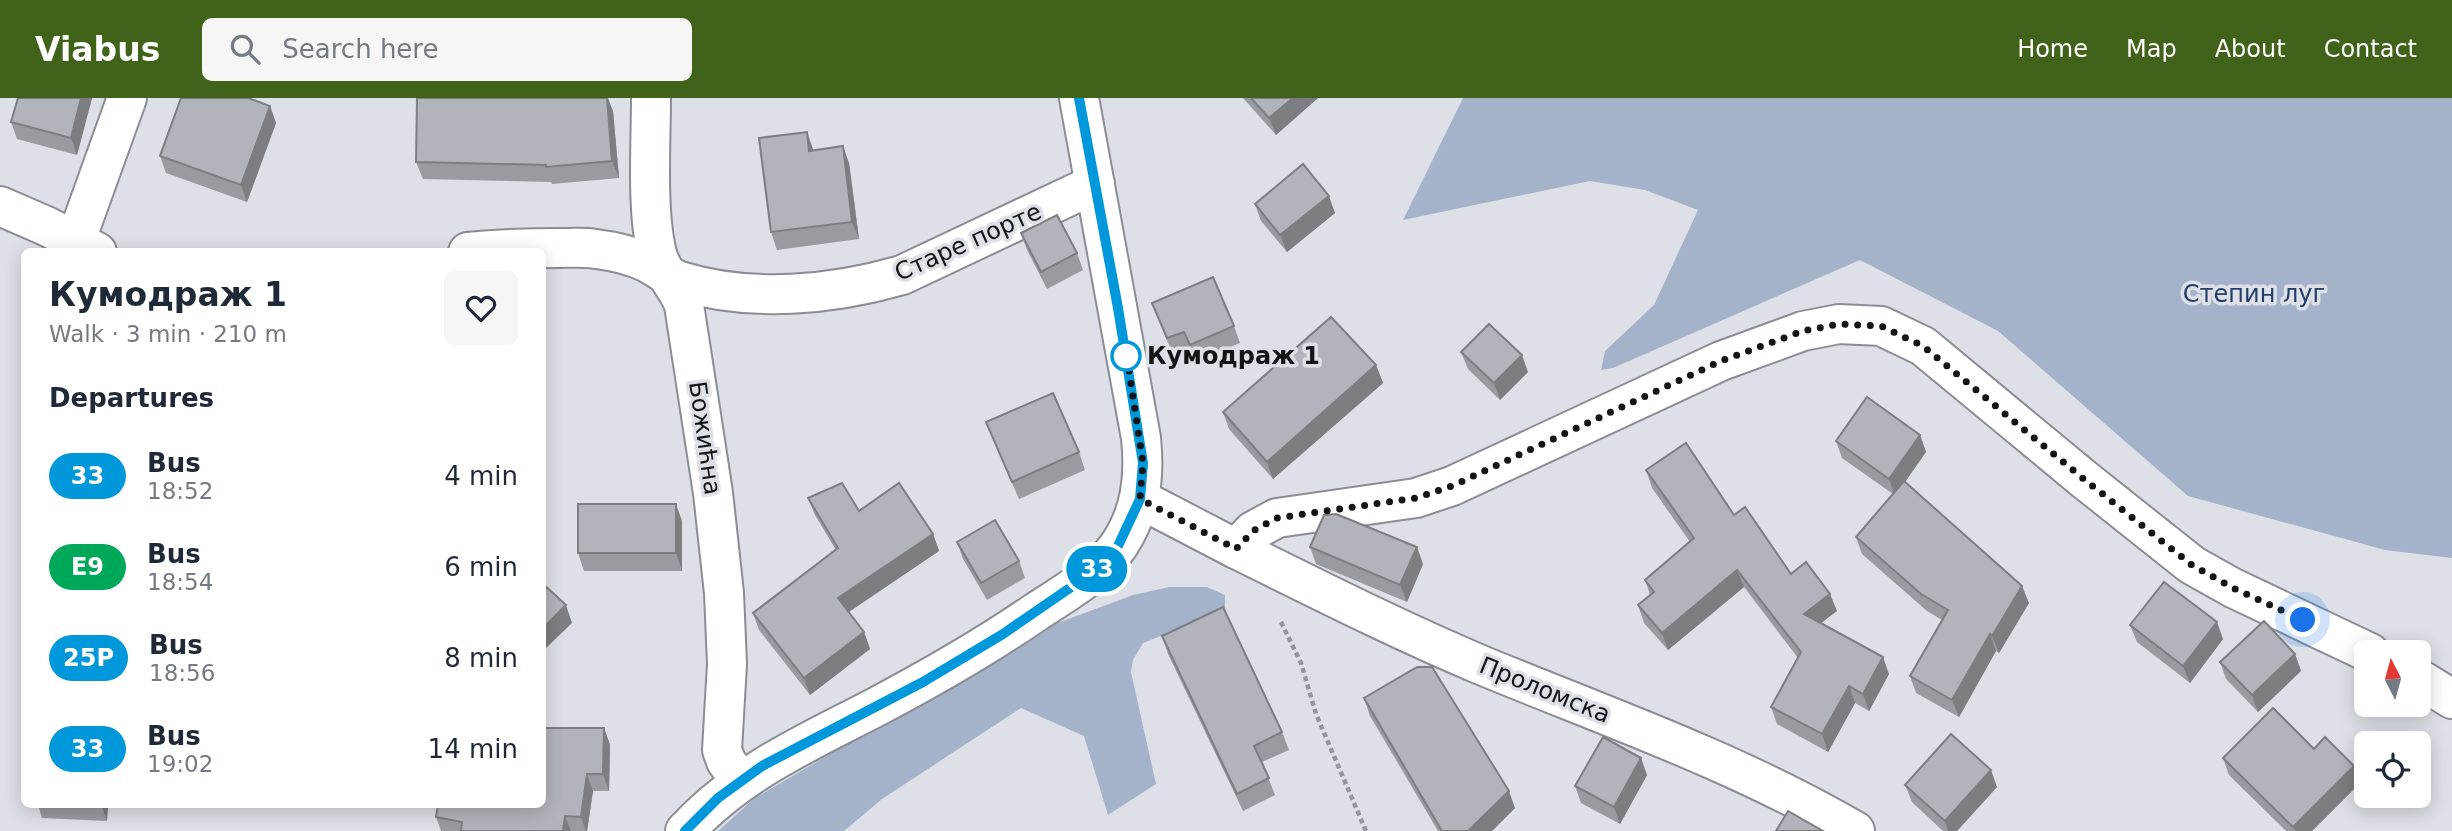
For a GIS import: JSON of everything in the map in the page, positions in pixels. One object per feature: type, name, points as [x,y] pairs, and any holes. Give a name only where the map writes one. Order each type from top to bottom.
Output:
[{"type":"street","points":[[0,206],[87,246],[127,98]]},
{"type":"street","name":"Божићна","points":[[651,98],[655,243],[666,275],[684,305],[713,493],[724,593],[727,664],[722,750],[740,781]]},
{"type":"street","points":[[685,831],[718,798],[762,766],[923,682],[1003,634],[1096,570],[1118,546],[1140,499],[1143,463],[1141,438],[1079,98]]},
{"type":"street","name":"Старе порте","points":[[546,248],[594,248],[616,252],[647,262],[666,275],[697,286],[761,293],[809,292],[878,282],[902,275],[1095,184]]},
{"type":"street","points":[[1236,549],[1253,531],[1277,518],[1416,498],[1452,486],[1721,361],[1803,331],[1839,324],[1881,326],[1923,346],[2192,565],[2233,588],[2354,645]]},
{"type":"street","name":"Проломска","points":[[1140,499],[1407,633],[1650,732],[1756,780],[1855,831]]},
{"type":"street","points":[[2431,686],[2452,699]]},
{"type":"path","points":[[1305,583],[1280,621],[1301,663],[1316,714],[1366,831]]},
{"type":"green space","name":"Степин луг","points":[[1463,98],[2452,98],[2452,558],[2385,550],[2188,496],[1998,331],[1860,260],[1613,368],[1601,370],[1605,351],[1654,305],[1698,210],[1645,190],[1590,181],[1403,220]]},
{"type":"green space","points":[[1169,587],[1207,587],[1225,595],[1225,611],[1143,643],[1133,660],[1131,672],[1156,784],[1108,815],[1084,736],[1021,708],[882,799],[844,831],[718,831],[755,798],[1044,628],[1133,595]]},
{"type":"building","points":[[18,98],[81,98],[71,138],[11,122]]},
{"type":"building","points":[[181,98],[248,98],[270,106],[241,185],[160,156]]},
{"type":"building","points":[[417,98],[607,98],[612,161],[546,167],[416,162]]},
{"type":"building","points":[[1251,98],[1293,98],[1269,118]]},
{"type":"building","points":[[807,132],[809,151],[843,146],[852,222],[771,232],[759,138]]},
{"type":"building","points":[[1303,164],[1329,196],[1280,235],[1255,204]]},
{"type":"building","points":[[1057,215],[1077,253],[1041,272],[1021,233]]},
{"type":"building","points":[[1213,277],[1234,326],[1190,345],[1184,332],[1167,338],[1152,303]]},
{"type":"building","points":[[1331,317],[1376,365],[1267,462],[1223,412]]},
{"type":"building","points":[[1489,324],[1522,355],[1494,383],[1461,352]]},
{"type":"building","points":[[1053,393],[1079,452],[1012,482],[986,422]]},
{"type":"building","points":[[1867,397],[1920,435],[1889,479],[1836,441]]},
{"type":"building","points":[[1686,443],[1734,515],[1745,507],[1791,574],[1806,562],[1830,594],[1804,614],[1883,657],[1863,694],[1849,686],[1822,734],[1771,707],[1801,652],[1737,570],[1662,633],[1638,605],[1654,592],[1645,580],[1694,538],[1646,470]]},
{"type":"building","points":[[1904,481],[2022,586],[1992,636],[1990,634],[1952,700],[1910,676],[1948,610],[1921,594],[1856,537]]},
{"type":"building","points":[[842,483],[859,511],[899,483],[933,534],[838,598],[864,632],[804,678],[753,613],[838,548],[808,498]]},
{"type":"building","points":[[578,504],[676,504],[676,553],[578,553]]},
{"type":"building","points":[[1336,514],[1417,547],[1400,585],[1310,547],[1324,515]]},
{"type":"building","points":[[995,520],[1019,561],[981,583],[957,542]]},
{"type":"building","points":[[2164,582],[2217,622],[2183,666],[2130,625]]},
{"type":"building","points":[[546,587],[566,605],[546,625]]},
{"type":"building","points":[[1223,607],[1282,732],[1254,746],[1269,778],[1237,794],[1162,636]]},
{"type":"building","points":[[2264,621],[2295,654],[2252,695],[2220,662]]},
{"type":"building","points":[[1417,667],[1432,667],[1509,791],[1468,831],[1442,831],[1364,698]]},
{"type":"building","points":[[2273,708],[2314,749],[2325,737],[2354,766],[2293,827],[2223,758]]},
{"type":"building","points":[[546,728],[604,728],[603,774],[587,774],[581,817],[565,816],[563,831],[461,831],[462,822],[436,817],[438,808],[546,808]]},
{"type":"building","points":[[1951,734],[1991,770],[1945,821],[1905,785]]},
{"type":"building","points":[[1603,737],[1641,758],[1614,807],[1575,786]]},
{"type":"building","points":[[1788,811],[1823,831],[1776,831]]},
{"type":"bus line","name":"33","points":[[685,831],[718,798],[762,766],[923,682],[1003,634],[1096,570],[1118,546],[1140,499],[1143,463],[1141,438],[1079,98]]},
{"type":"place","name":"Кумодраж 1","points":[[1126,356]]},
{"type":"route","points":[[1126,356],[1126,351],[1141,438],[1143,463],[1140,499],[1236,549],[1253,531],[1277,518],[1384,504],[1416,498],[1452,486],[1721,361],[1803,331],[1839,324],[1881,326],[1923,346],[2192,565],[2233,588],[2303,620]]}]
